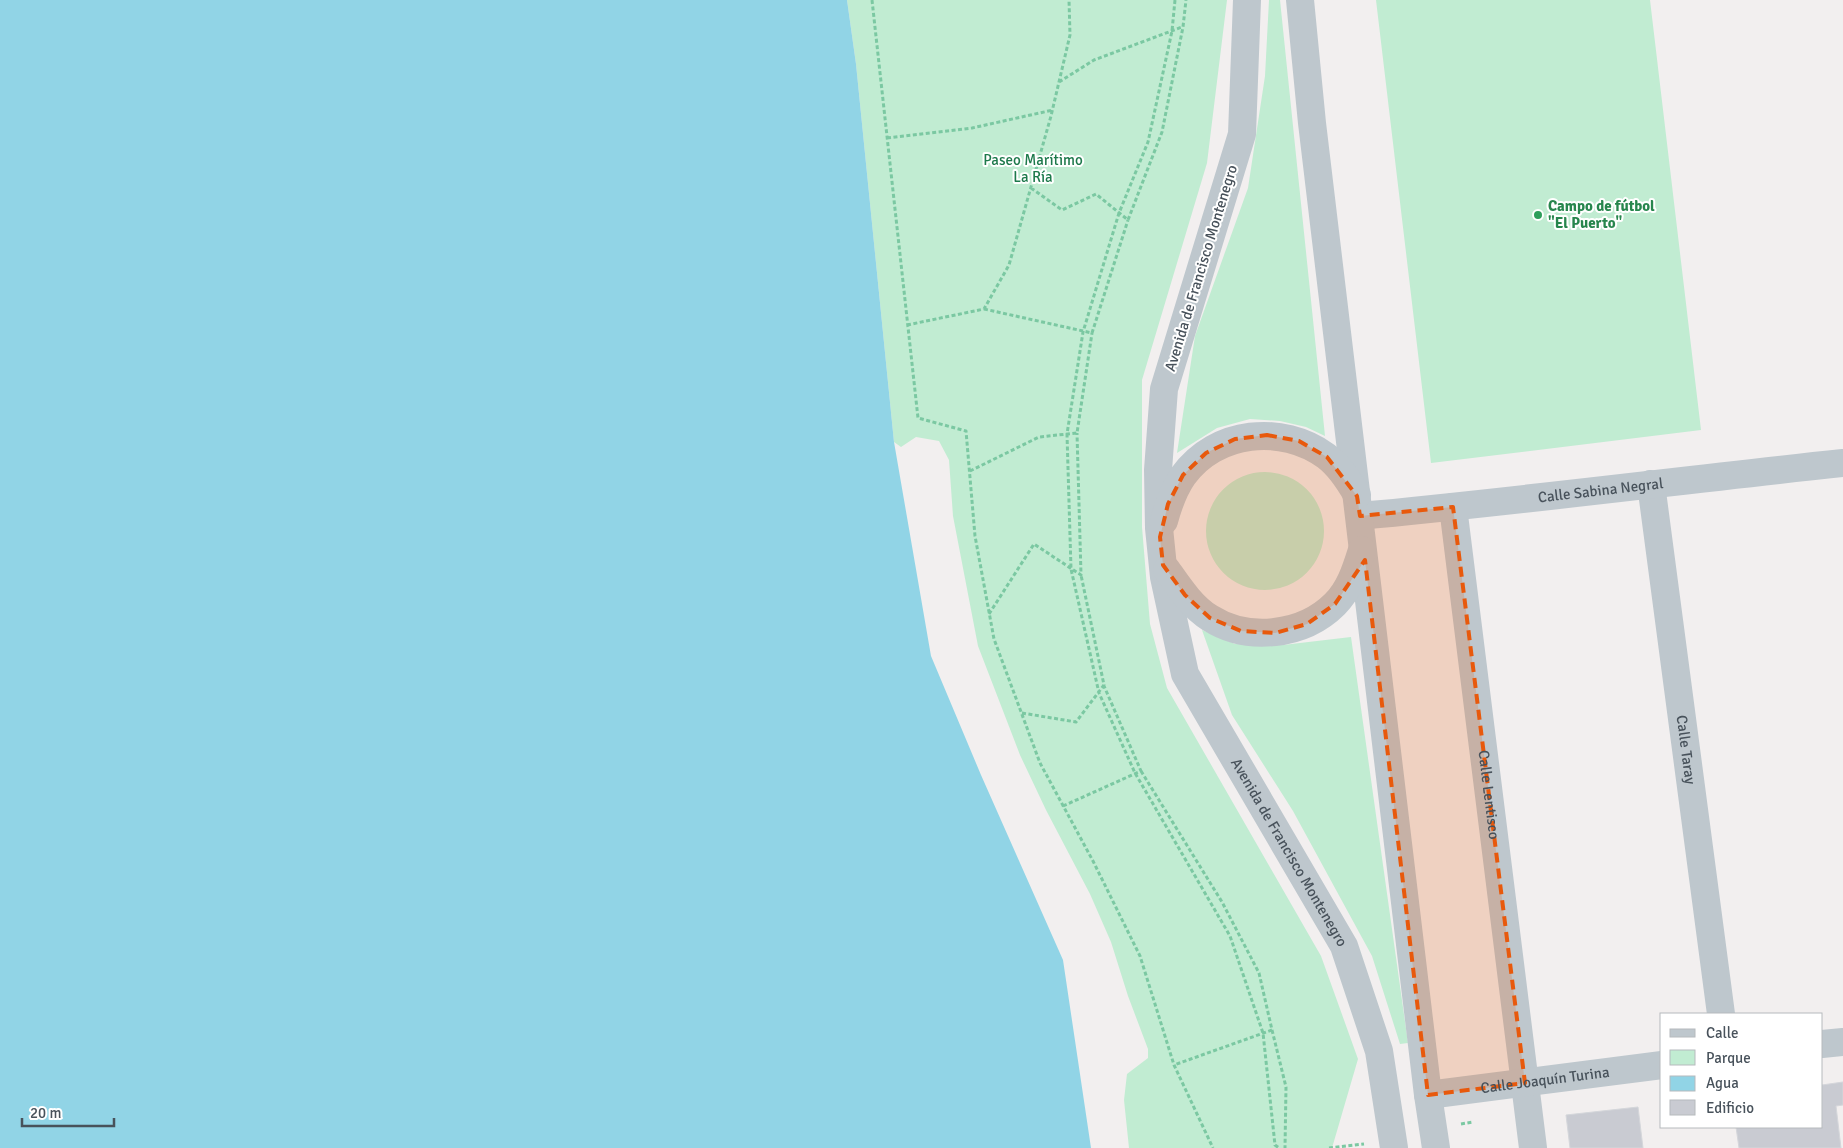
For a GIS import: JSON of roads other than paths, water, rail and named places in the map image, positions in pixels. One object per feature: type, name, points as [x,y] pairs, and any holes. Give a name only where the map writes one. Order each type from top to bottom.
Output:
[{"type":"street","name":"Avenida de Francisco Montenegro","points":[[1247,0],[1242,134],[1164,389],[1158,470],[1160,537],[1163,565],[1186,674],[1344,946],[1378,1051],[1394,1148]]},
{"type":"street","name":"Avenida de Francisco Montenegro","points":[[1300,0],[1313,133],[1428,1095],[1436,1148]]},
{"type":"street","name":"Avenida de Francisco Montenegro","points":[[1160,537],[1168,504],[1183,475],[1206,453],[1235,439],[1267,435],[1299,441],[1327,457],[1348,481],[1359,506]]},
{"type":"street","name":"Calle Sabina Negral","points":[[1359,506],[1453,507],[1843,463]]},
{"type":"street","name":"Calle Taray","points":[[1651,484],[1721,1013]]},
{"type":"street","name":"Calle Lentisco","points":[[1453,507],[1533,1148]]},
{"type":"street","name":"Avenida de Francisco Montenegro","points":[[1163,565],[1185,595],[1210,618],[1241,631],[1275,633],[1307,624],[1335,604],[1354,577],[1363,544]]},
{"type":"street","points":[[1823,1044],[1843,1042]]},
{"type":"street","name":"Calle Joaquín Turina","points":[[1428,1095],[1660,1065]]},
{"type":"water","points":[[0,0],[847,0],[856,64],[894,442],[931,656],[981,775],[1063,960],[1091,1148],[0,1148]]},
{"type":"place","name":"Campo de fútbol \"El Puerto\"","points":[[1538,215]]},
{"type":"park label","name":"Paseo Marítimo La Ría","points":[[1033,168]]}]
